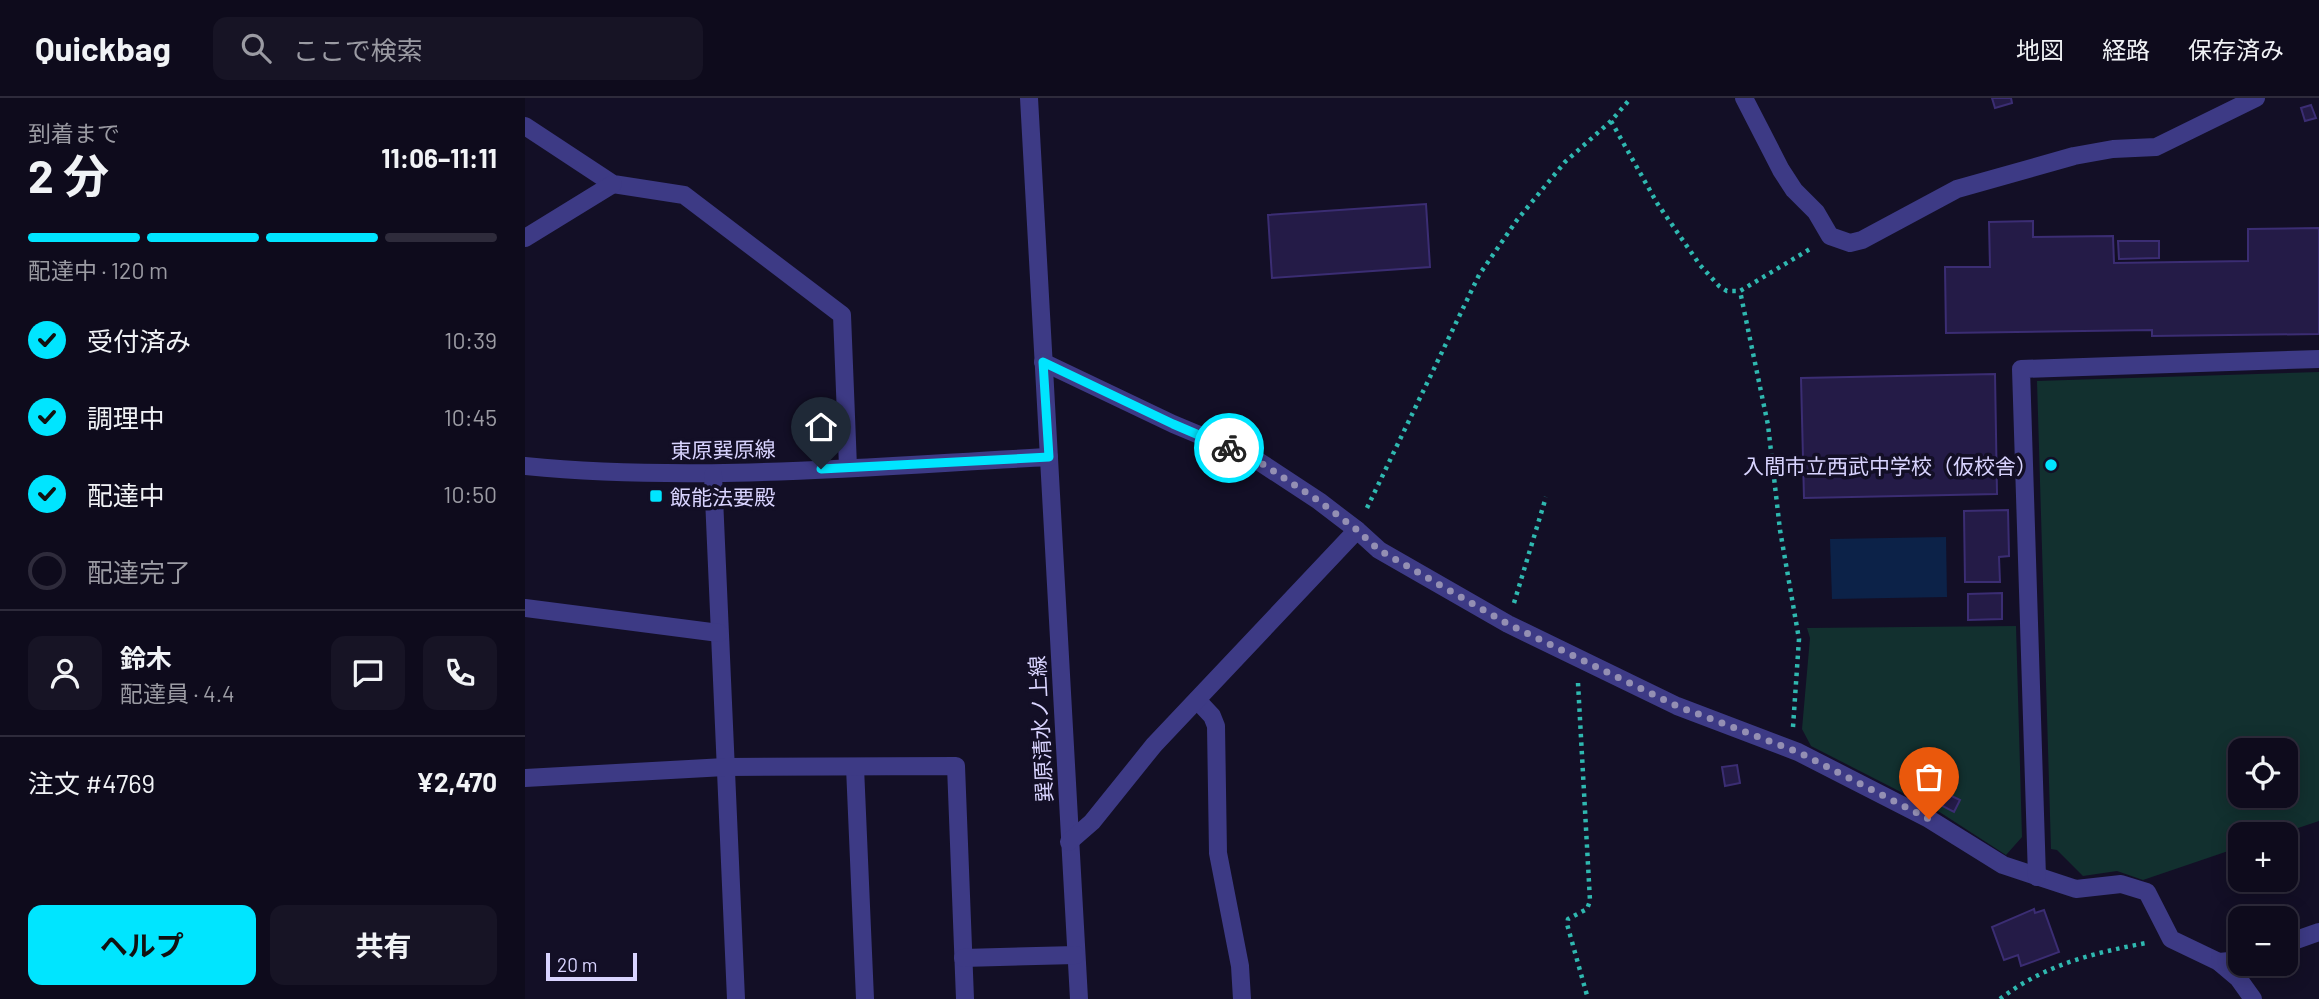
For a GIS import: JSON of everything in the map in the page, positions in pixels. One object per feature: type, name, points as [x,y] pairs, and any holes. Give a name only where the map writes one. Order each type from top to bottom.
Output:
[{"type":"street","name":"巽原清水ノ上線","points":[[1029,98],[1079,999]]},
{"type":"street","points":[[1744,98],[1794,190],[1816,212],[1831,236],[1850,243],[1862,240],[1957,189],[2074,156],[2113,149],[2156,147],[2256,98]]},
{"type":"street","points":[[525,126],[613,184],[684,195],[842,315],[848,467]]},
{"type":"street","points":[[525,238],[613,184]]},
{"type":"street","points":[[2037,877],[2021,369],[2319,359]]},
{"type":"street","points":[[1043,362],[1173,424],[1252,457],[1319,501],[1379,550],[1508,624],[1677,706],[1798,752],[1929,819],[2003,865],[2076,889],[2121,884],[2147,892],[2171,939],[2219,962],[2238,978],[2253,999]]},
{"type":"street","name":"東原巽原線","points":[[525,466],[623,473],[713,475],[1049,457]]},
{"type":"street","points":[[713,475],[736,999]]},
{"type":"street","points":[[1069,842],[1092,822],[1154,745],[1357,530]]},
{"type":"street","points":[[525,608],[719,633]]},
{"type":"street","points":[[1197,700],[1212,716],[1216,726],[1218,853],[1240,966],[1242,999]]},
{"type":"street","points":[[525,778],[725,767],[956,766],[965,999]]},
{"type":"street","points":[[855,767],[865,999]]},
{"type":"street","points":[[2298,939],[2319,932]]},
{"type":"street","points":[[963,958],[1076,955]]},
{"type":"street","points":[[2219,962],[2228,961]]},
{"type":"path","points":[[1357,530],[1479,275],[1517,220],[1565,163],[1611,121],[1631,98]]},
{"type":"path","points":[[1611,121],[1657,203],[1700,265],[1727,291],[1740,291],[1831,236]]},
{"type":"path","points":[[1740,291],[1768,425],[1780,530],[1799,639],[1793,734],[1798,752]]},
{"type":"path","points":[[1508,624],[1546,497]]},
{"type":"path","points":[[1581,658],[1578,671],[1579,721],[1590,901],[1587,909],[1568,919],[1567,925],[1588,999]]},
{"type":"path","points":[[2000,999],[2023,981],[2093,953],[2171,939]]},
{"type":"path","points":[[2008,993],[2011,999]]},
{"type":"green space","points":[[2319,372],[2319,821],[2298,828],[2298,822],[2228,822],[2228,851],[2143,880],[2117,871],[2083,876],[2057,850],[2051,849],[2037,381]]},
{"type":"green space","points":[[2016,626],[2022,837],[2006,855],[1938,811],[1811,746],[1802,729],[1810,638],[1807,628]]},
{"type":"water","points":[[1946,537],[1947,597],[1832,599],[1830,539]]},
{"type":"building","points":[[1992,98],[2011,98],[2012,103],[1995,108]]},
{"type":"building","points":[[2311,105],[2316,118],[2305,121],[2301,108]]},
{"type":"building","points":[[1426,204],[1430,267],[1272,278],[1268,215]]},
{"type":"building","points":[[2033,221],[2033,237],[2113,236],[2114,263],[2248,261],[2248,229],[2319,228],[2319,334],[2152,336],[2152,330],[1946,333],[1945,267],[1990,267],[1989,222]]},
{"type":"building","points":[[2118,241],[2159,241],[2159,258],[2119,259]]},
{"type":"building","points":[[1995,374],[1997,494],[1804,498],[1801,378]]},
{"type":"building","points":[[2008,510],[2009,556],[1999,557],[2000,582],[1965,582],[1964,511]]},
{"type":"building","points":[[2002,593],[2002,619],[1968,620],[1968,594]]},
{"type":"building","points":[[1737,765],[1740,783],[1725,786],[1722,767]]},
{"type":"building","points":[[1933,787],[1960,800],[1954,812],[1927,798]]},
{"type":"building","points":[[2034,909],[2035,913],[2044,910],[2059,952],[2021,966],[2018,955],[2004,960],[1992,927]]},
{"type":"way so far","points":[[1229,448],[1252,457],[1319,501],[1379,550],[1508,624],[1677,706],[1798,752],[1929,819]]},
{"type":"place","name":"入間市立西武中学校（仮校舎）","points":[[2051,465]]},
{"type":"place","name":"飯能法要殿","points":[[656,496]]},
{"type":"route","points":[[821,469],[1049,457],[1043,362],[1229,448]]}]
